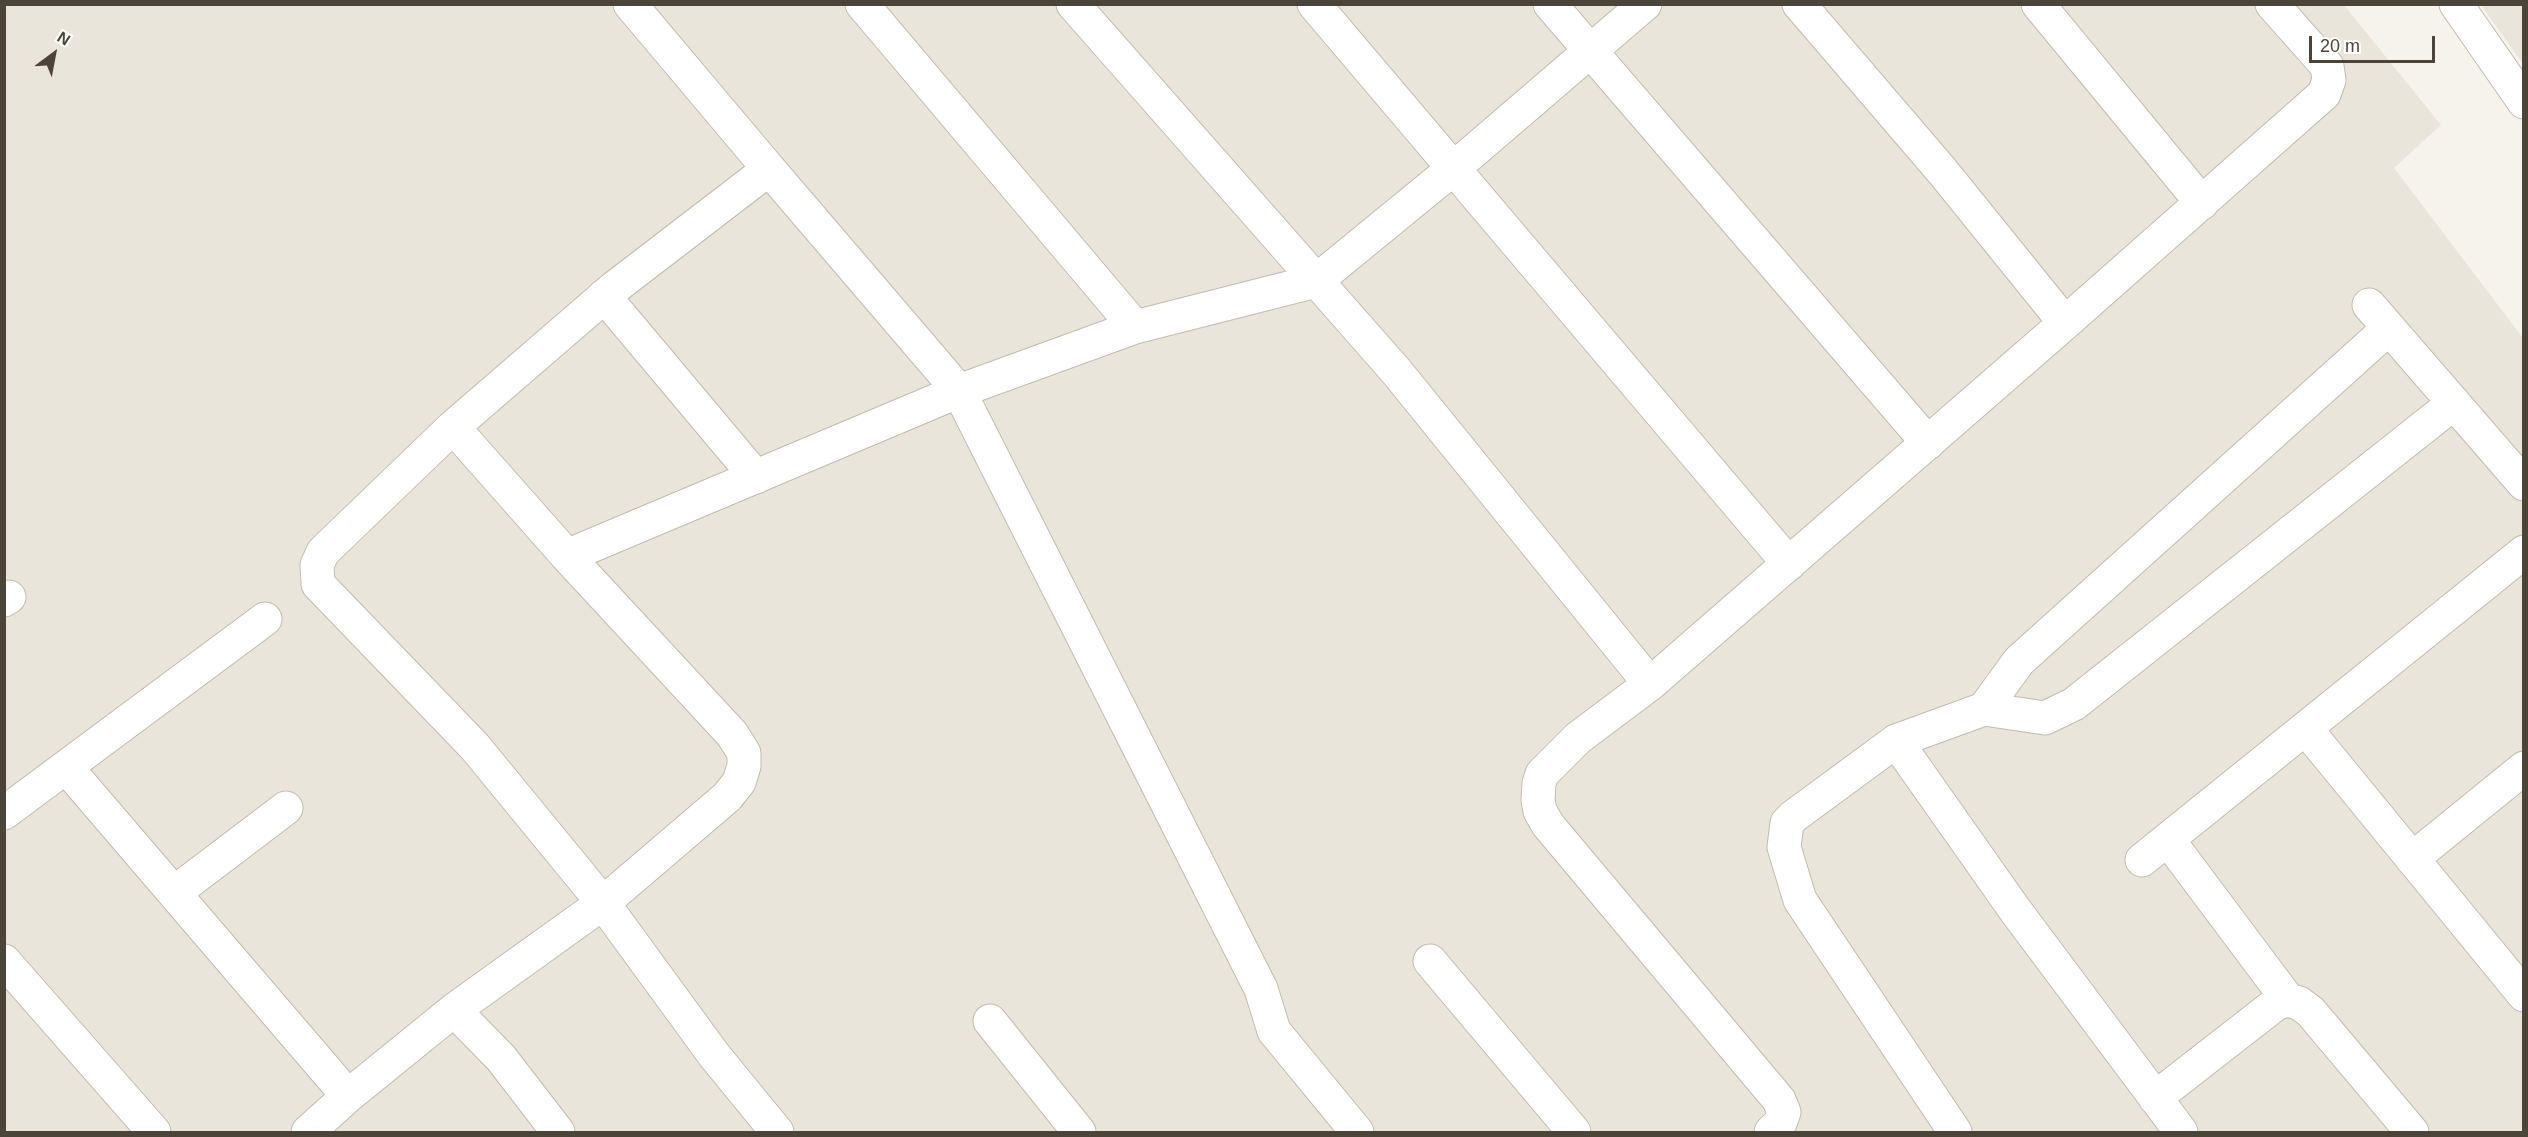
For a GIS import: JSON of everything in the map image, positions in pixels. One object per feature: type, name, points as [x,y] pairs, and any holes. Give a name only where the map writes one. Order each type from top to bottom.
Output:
[{"type":"street","points":[[630,4],[958,391],[1261,989],[1274,1031],[1357,1132]]},
{"type":"street","points":[[862,4],[1135,327]]},
{"type":"street","points":[[1073,4],[1396,371],[1650,684]]},
{"type":"street","points":[[1314,4],[1789,564]]},
{"type":"street","points":[[1550,4],[1928,443]]},
{"type":"street","points":[[567,556],[958,391],[1135,327],[1316,281],[1455,168],[1645,4]]},
{"type":"street","points":[[1799,4],[1943,172],[2066,323]]},
{"type":"street","points":[[2038,4],[2202,202]]},
{"type":"street","points":[[1771,1132],[1780,1123],[1784,1112],[1779,1100],[1548,825],[1540,810],[1539,783],[1551,763],[1578,738],[1650,684],[1789,564],[2066,323],[2324,93],[2329,80],[2327,66],[2272,4]]},
{"type":"street","points":[[2456,4],[2523,102]]},
{"type":"street","points":[[769,170],[604,296],[453,427],[323,552],[317,565],[318,584],[475,747],[603,903],[714,1055],[777,1132]]},
{"type":"street","points":[[604,296],[756,477]]},
{"type":"street","points":[[1984,709],[2019,661],[2379,317],[2523,484]]},
{"type":"street","points":[[1955,1132],[1800,900],[1784,848],[1787,824],[1794,816],[1896,741],[1984,709],[2045,718],[2074,704],[2454,403]]},
{"type":"street","points":[[308,1132],[348,1096],[454,1010],[603,903],[727,797],[739,782],[744,766],[744,753],[732,734],[567,556],[453,427]]},
{"type":"street","points":[[2142,860],[2169,841],[2523,552]]},
{"type":"street","points":[[4,813],[265,619]]},
{"type":"street","points":[[2306,729],[2412,859],[2519,981]]},
{"type":"street","points":[[1896,741],[2015,910],[2181,1132]]},
{"type":"street","points":[[66,767],[348,1096]]},
{"type":"street","points":[[2412,859],[2523,768]]},
{"type":"street","points":[[174,893],[286,808]]},
{"type":"street","points":[[2169,841],[2288,1000]]},
{"type":"street","points":[[4,961],[154,1132]]},
{"type":"street","points":[[1430,961],[1574,1132]]},
{"type":"street","points":[[2155,1098],[2277,1003],[2288,1000],[2299,1003],[2311,1012],[2412,1132]]},
{"type":"street","points":[[454,1010],[501,1058],[558,1132]]},
{"type":"street","points":[[990,1021],[1079,1132]]},
{"type":"shaded area","points":[[5,5],[2344,5],[2441,125],[2394,168],[2523,338],[2523,1132],[5,1132]]},
{"type":"shaded area","points":[[2481,5],[2523,5],[2523,64]]}]
